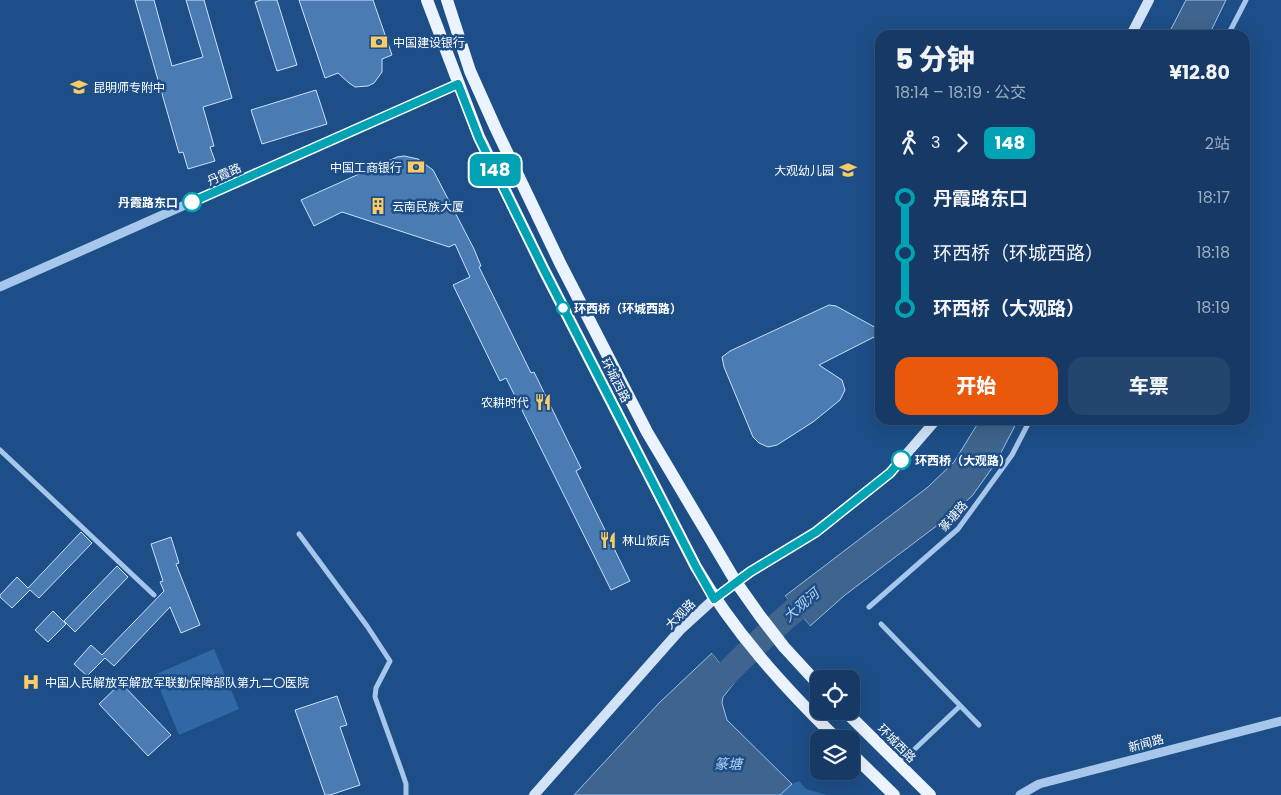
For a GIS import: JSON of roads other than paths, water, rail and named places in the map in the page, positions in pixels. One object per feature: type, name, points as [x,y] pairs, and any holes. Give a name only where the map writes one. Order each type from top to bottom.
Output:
[{"type":"main road","name":"环城西路","points":[[427,0],[479,138],[544,270],[696,567],[714,599],[764,663],[799,702],[828,730]]},
{"type":"main road","name":"环城西路","points":[[447,0],[470,71],[496,129],[560,263],[647,432],[736,582],[760,616],[810,675]]},
{"type":"main road","points":[[1134,30],[1149,0]]},
{"type":"main road","name":"大观路","points":[[534,795],[681,629],[736,582],[816,532],[890,473],[932,425]]},
{"type":"main road","name":"环城西路","points":[[854,720],[930,795]]},
{"type":"main road","points":[[860,762],[894,795]]},
{"type":"street","points":[[1231,30],[1246,0]]},
{"type":"street","name":"丹霞路","points":[[0,287],[458,84]]},
{"type":"street","name":"篆塘路","points":[[870,607],[958,529],[1012,455],[1027,425]]},
{"type":"street","points":[[0,450],[154,595]]},
{"type":"street","points":[[299,534],[372,633],[390,661],[376,688],[375,697],[406,784],[406,795]]},
{"type":"street","points":[[881,624],[979,725]]},
{"type":"street","points":[[898,764],[960,706]]},
{"type":"street","name":"新闻路","points":[[1020,795],[1039,784],[1281,721]]},
{"type":"water","points":[[1186,0],[1226,0],[1211,30],[1171,30]]},
{"type":"water","points":[[977,425],[1015,425],[995,464],[972,496],[947,518],[845,595],[810,626],[785,596],[928,487],[954,462]]},
{"type":"water","name":"篆塘","points":[[712,653],[735,682],[723,697],[722,703],[727,720],[792,784],[780,795],[574,795],[659,703]]},
{"type":"waterway","name":"大观河","points":[[704,697],[760,641],[821,588]]},
{"type":"place","name":"中国建设银行","points":[[379,42]]},
{"type":"place","name":"昆明师专附中","points":[[79,87]]},
{"type":"place","name":"中国工商银行","points":[[416,167]]},
{"type":"place","name":"大观幼儿园","points":[[848,170]]},
{"type":"place","name":"丹霞路东口","points":[[192,202]]},
{"type":"place","name":"云南民族大厦","points":[[378,206]]},
{"type":"place","name":"环西桥（环城西路）","points":[[563,308]]},
{"type":"place","name":"农耕时代","points":[[543,402]]},
{"type":"place","name":"环西桥（大观路）","points":[[901,460]]},
{"type":"place","name":"林山饭店","points":[[608,540]]},
{"type":"place","name":"中国人民解放军解放军联勤保障部队第九二〇医院","points":[[31,682]]}]
